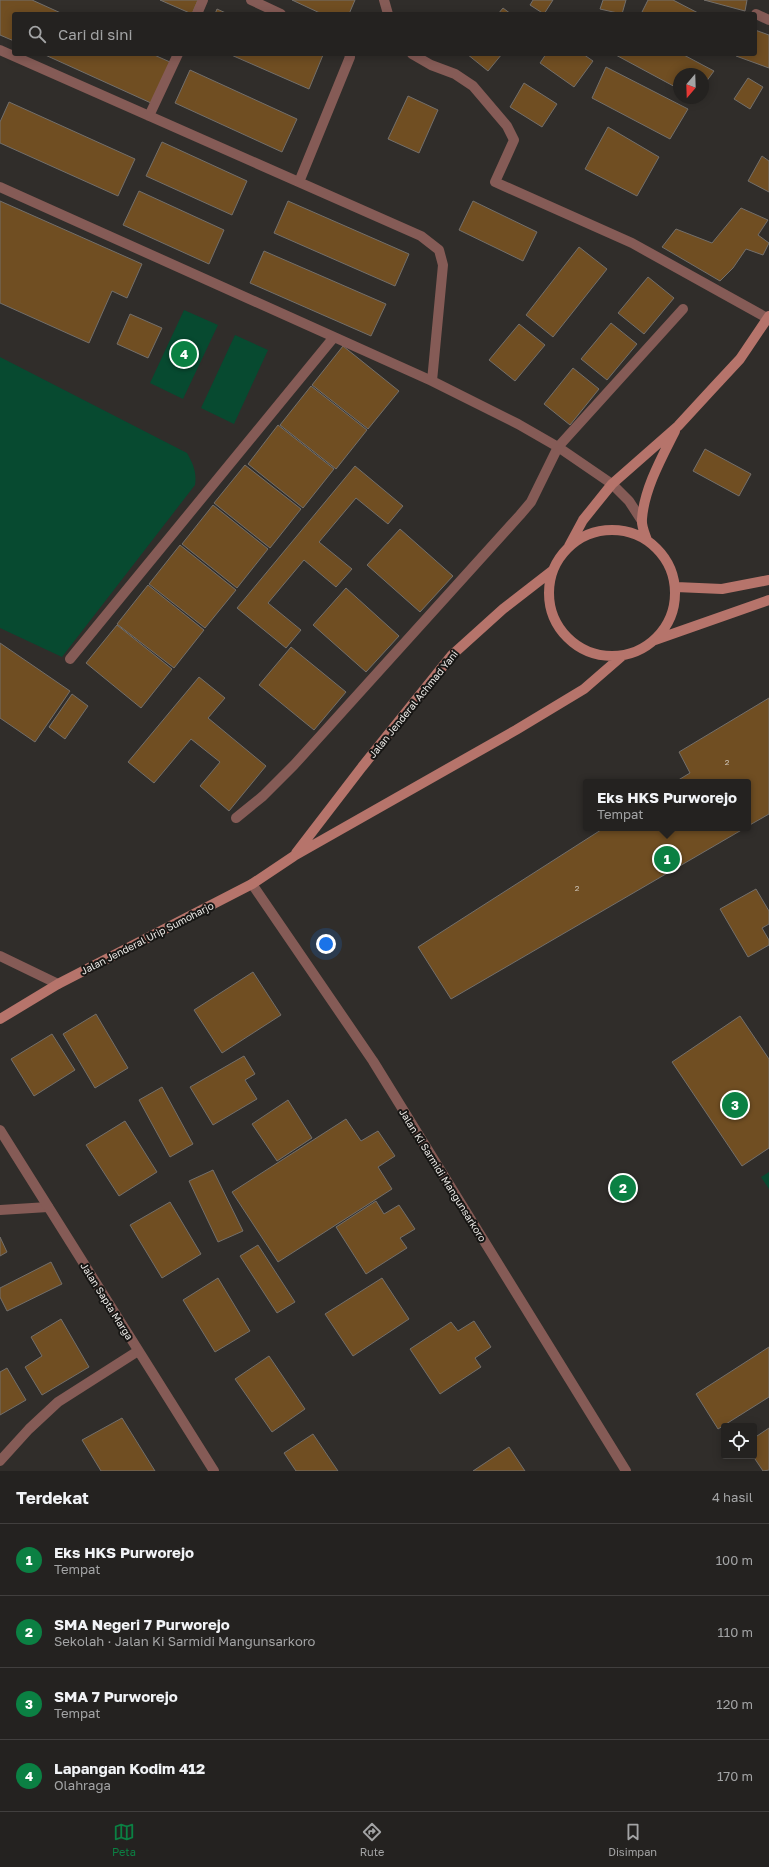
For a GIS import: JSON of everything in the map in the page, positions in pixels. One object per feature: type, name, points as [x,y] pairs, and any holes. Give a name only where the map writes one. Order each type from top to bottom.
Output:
[{"type":"main road","points":[[568,548],[584,520],[612,484],[678,426],[740,359],[768,317]]},
{"type":"main road","points":[[647,540],[642,521],[644,508],[656,469],[678,426]]},
{"type":"main road","points":[[655,640],[667,625],[674,607],[676,587],[671,570],[662,555],[647,540],[627,532],[606,530],[585,536],[568,548],[558,558],[552,571],[548,593],[552,614],[563,633],[580,648],[600,655],[622,656],[639,650],[655,640],[769,600]]},
{"type":"main road","name":"Jalan Jenderal Achmad Yani","points":[[294,856],[362,767],[452,656],[503,609],[552,571]]},
{"type":"main road","points":[[676,587],[722,589],[769,580]]},
{"type":"main road","name":"Jalan Jenderal Urip Sumoharjo","points":[[0,1019],[58,984],[252,884],[294,856],[584,689],[622,656]]},
{"type":"street","points":[[198,12],[203,0]]},
{"type":"street","points":[[251,0],[277,12]]},
{"type":"street","points":[[384,0],[387,12]]},
{"type":"street","points":[[757,14],[769,20]]},
{"type":"street","points":[[0,50],[12,55]]},
{"type":"street","points":[[14,56],[421,236],[439,250],[443,265],[432,381]]},
{"type":"street","points":[[149,116],[177,56]]},
{"type":"street","points":[[299,182],[350,56]]},
{"type":"street","points":[[415,56],[431,65],[455,74],[473,86],[507,126],[514,140],[494,182],[632,243],[768,317]]},
{"type":"street","points":[[0,187],[432,381],[518,424],[558,447],[612,484],[629,501],[642,521]]},
{"type":"street","points":[[236,818],[262,796],[294,765],[520,515],[531,502],[558,447],[683,309]]},
{"type":"street","points":[[70,659],[334,337]]},
{"type":"street","name":"Jalan Ki Sarmidi Mangunsarkoro","points":[[252,884],[373,1061],[626,1471]]},
{"type":"street","points":[[0,956],[58,984]]},
{"type":"street","name":"Jalan Sapta Marga","points":[[0,1130],[214,1471]]},
{"type":"street","points":[[0,1210],[48,1207]]},
{"type":"street","points":[[0,1461],[29,1429],[58,1402],[138,1351]]},
{"type":"green space","points":[[184,310],[218,325],[183,399],[150,383]]},
{"type":"green space","points":[[235,335],[268,350],[234,424],[201,408]]},
{"type":"green space","points":[[0,357],[187,453],[195,472],[195,485],[62,657],[0,628]]},
{"type":"green space","points":[[769,1172],[769,1189],[761,1177]]},
{"type":"building","points":[[0,0],[32,0],[59,12],[12,12],[12,40],[0,35]]},
{"type":"building","points":[[160,0],[198,0],[193,12],[187,12]]},
{"type":"building","points":[[292,0],[355,0],[350,12],[318,12]]},
{"type":"building","points":[[533,0],[553,0],[545,12],[541,12],[530,5]]},
{"type":"building","points":[[603,0],[626,0],[623,12],[613,12],[600,9]]},
{"type":"building","points":[[648,0],[673,0],[696,12],[642,12]]},
{"type":"building","points":[[704,0],[747,0],[745,11]]},
{"type":"building","points":[[503,8],[508,12],[500,12]]},
{"type":"building","points":[[217,9],[224,12],[216,12]]},
{"type":"building","points":[[757,31],[769,35],[769,68],[736,56],[757,56]]},
{"type":"building","points":[[47,56],[156,56],[170,62],[151,103]]},
{"type":"building","points":[[234,56],[323,56],[309,89]]},
{"type":"building","points":[[469,56],[500,56],[488,71]]},
{"type":"building","points":[[545,56],[586,56],[593,61],[574,87],[540,63]]},
{"type":"building","points":[[618,56],[686,56],[708,68],[673,68],[673,86]]},
{"type":"building","points":[[606,67],[673,101],[673,104],[678,104],[688,109],[670,139],[592,98]]},
{"type":"building","points":[[709,68],[714,71],[709,78]]},
{"type":"building","points":[[190,70],[297,119],[282,152],[175,103]]},
{"type":"building","points":[[748,78],[763,87],[750,109],[734,99]]},
{"type":"building","points":[[524,83],[557,104],[542,127],[510,107]]},
{"type":"building","points":[[408,96],[438,110],[419,153],[388,139]]},
{"type":"building","points":[[9,102],[135,159],[118,196],[0,143],[0,122]]},
{"type":"building","points":[[608,127],[659,157],[637,196],[585,169]]},
{"type":"building","points":[[162,142],[247,181],[232,215],[146,176]]},
{"type":"building","points":[[762,156],[769,161],[769,192],[748,181]]},
{"type":"building","points":[[139,191],[224,230],[209,264],[123,225]]},
{"type":"building","points":[[0,201],[142,264],[127,298],[112,291],[89,343],[0,303]]},
{"type":"building","points":[[288,201],[409,254],[395,286],[274,233]]},
{"type":"building","points":[[473,201],[537,232],[523,261],[459,230]]},
{"type":"building","points":[[741,208],[768,220],[758,235],[769,243],[763,255],[746,249],[733,268],[720,281],[662,247],[676,229],[712,243]]},
{"type":"building","points":[[579,247],[607,269],[553,337],[526,315]]},
{"type":"building","points":[[264,251],[386,304],[371,336],[250,283]]},
{"type":"building","points":[[648,277],[674,298],[644,334],[618,313]]},
{"type":"building","points":[[130,314],[162,328],[148,358],[117,344]]},
{"type":"building","points":[[611,323],[637,344],[607,380],[581,359]]},
{"type":"building","points":[[519,324],[545,345],[515,381],[489,360]]},
{"type":"building","points":[[343,346],[399,391],[368,429],[312,385]]},
{"type":"building","points":[[573,368],[599,389],[570,425],[544,404]]},
{"type":"building","points":[[311,386],[367,430],[336,469],[280,425]]},
{"type":"building","points":[[278,425],[334,469],[303,508],[248,464]]},
{"type":"building","points":[[705,449],[751,474],[739,496],[693,471]]},
{"type":"building","points":[[245,465],[301,509],[270,548],[214,503]]},
{"type":"building","points":[[355,466],[403,506],[388,524],[356,498],[319,542],[352,569],[336,587],[304,560],[268,603],[301,630],[286,648],[237,608]]},
{"type":"building","points":[[213,505],[268,549],[237,588],[182,544]]},
{"type":"building","points":[[400,529],[453,576],[420,612],[367,565]]},
{"type":"building","points":[[180,545],[236,590],[205,628],[149,584]]},
{"type":"building","points":[[148,585],[204,630],[174,668],[117,624]]},
{"type":"building","points":[[346,588],[399,636],[366,672],[313,625]]},
{"type":"building","points":[[117,625],[172,669],[141,708],[86,663]]},
{"type":"building","points":[[0,643],[70,691],[35,742],[0,718]]},
{"type":"building","points":[[291,647],[346,692],[314,730],[259,685]]},
{"type":"building","points":[[199,677],[225,698],[208,718],[266,766],[229,811],[200,786],[220,762],[191,739],[154,783],[128,762]]},
{"type":"building","points":[[72,694],[88,706],[65,739],[49,727]]},
{"type":"building","points":[[769,698],[769,814],[751,824],[751,779],[680,779],[690,773],[679,752]]},
{"type":"building","points":[[599,831],[740,831],[451,999],[418,947]]},
{"type":"building","points":[[756,889],[769,911],[769,924],[762,928],[769,940],[769,945],[748,957],[720,909]]},
{"type":"building","points":[[253,972],[281,1015],[222,1053],[194,1010]]},
{"type":"building","points":[[96,1014],[128,1068],[95,1088],[63,1034]]},
{"type":"building","points":[[740,1016],[769,1059],[769,1148],[742,1166],[672,1062]]},
{"type":"building","points":[[52,1034],[75,1070],[34,1096],[11,1059]]},
{"type":"building","points":[[244,1056],[255,1074],[245,1080],[257,1099],[213,1125],[190,1087]]},
{"type":"building","points":[[162,1087],[193,1144],[170,1157],[139,1100]]},
{"type":"building","points":[[288,1100],[312,1138],[277,1161],[252,1124]]},
{"type":"building","points":[[346,1119],[361,1141],[378,1131],[395,1156],[378,1167],[392,1189],[278,1262],[232,1192]]},
{"type":"building","points":[[125,1121],[157,1172],[119,1196],[86,1145]]},
{"type":"building","points":[[213,1170],[243,1231],[218,1242],[189,1181]]},
{"type":"building","points":[[376,1201],[384,1214],[399,1205],[415,1229],[400,1238],[407,1248],[366,1274],[336,1227]]},
{"type":"building","points":[[170,1202],[201,1254],[162,1278],[130,1225]]},
{"type":"building","points":[[0,1237],[7,1252],[0,1256]]},
{"type":"building","points":[[258,1245],[295,1302],[277,1313],[240,1256]]},
{"type":"building","points":[[51,1262],[62,1284],[7,1311],[0,1297],[0,1288]]},
{"type":"building","points":[[218,1278],[250,1331],[215,1352],[183,1300]]},
{"type":"building","points":[[382,1278],[409,1319],[353,1356],[325,1314]]},
{"type":"building","points":[[61,1319],[89,1367],[42,1395],[25,1367],[42,1356],[31,1337]]},
{"type":"building","points":[[474,1321],[491,1347],[475,1358],[481,1367],[440,1394],[410,1349],[451,1322],[458,1331]]},
{"type":"building","points":[[769,1347],[769,1397],[728,1423],[721,1423],[721,1427],[718,1429],[696,1394]]},
{"type":"building","points":[[269,1356],[305,1409],[272,1432],[235,1379]]},
{"type":"building","points":[[7,1368],[26,1400],[0,1415],[0,1372]]},
{"type":"building","points":[[122,1418],[155,1471],[101,1471],[82,1440]]},
{"type":"building","points":[[769,1428],[769,1470],[763,1471],[755,1459],[757,1459],[757,1436]]},
{"type":"building","points":[[313,1434],[338,1471],[296,1471],[284,1453]]},
{"type":"building","points":[[509,1447],[525,1471],[473,1471]]},
{"type":"place","name":"Lapangan Kodim 412","points":[[184,354]]},
{"type":"place","name":"Eks HKS Purworejo","points":[[667,859]]},
{"type":"place","name":"SMA 7 Purworejo","points":[[735,1105]]},
{"type":"place","name":"SMA Negeri 7 Purworejo","points":[[623,1188]]}]
